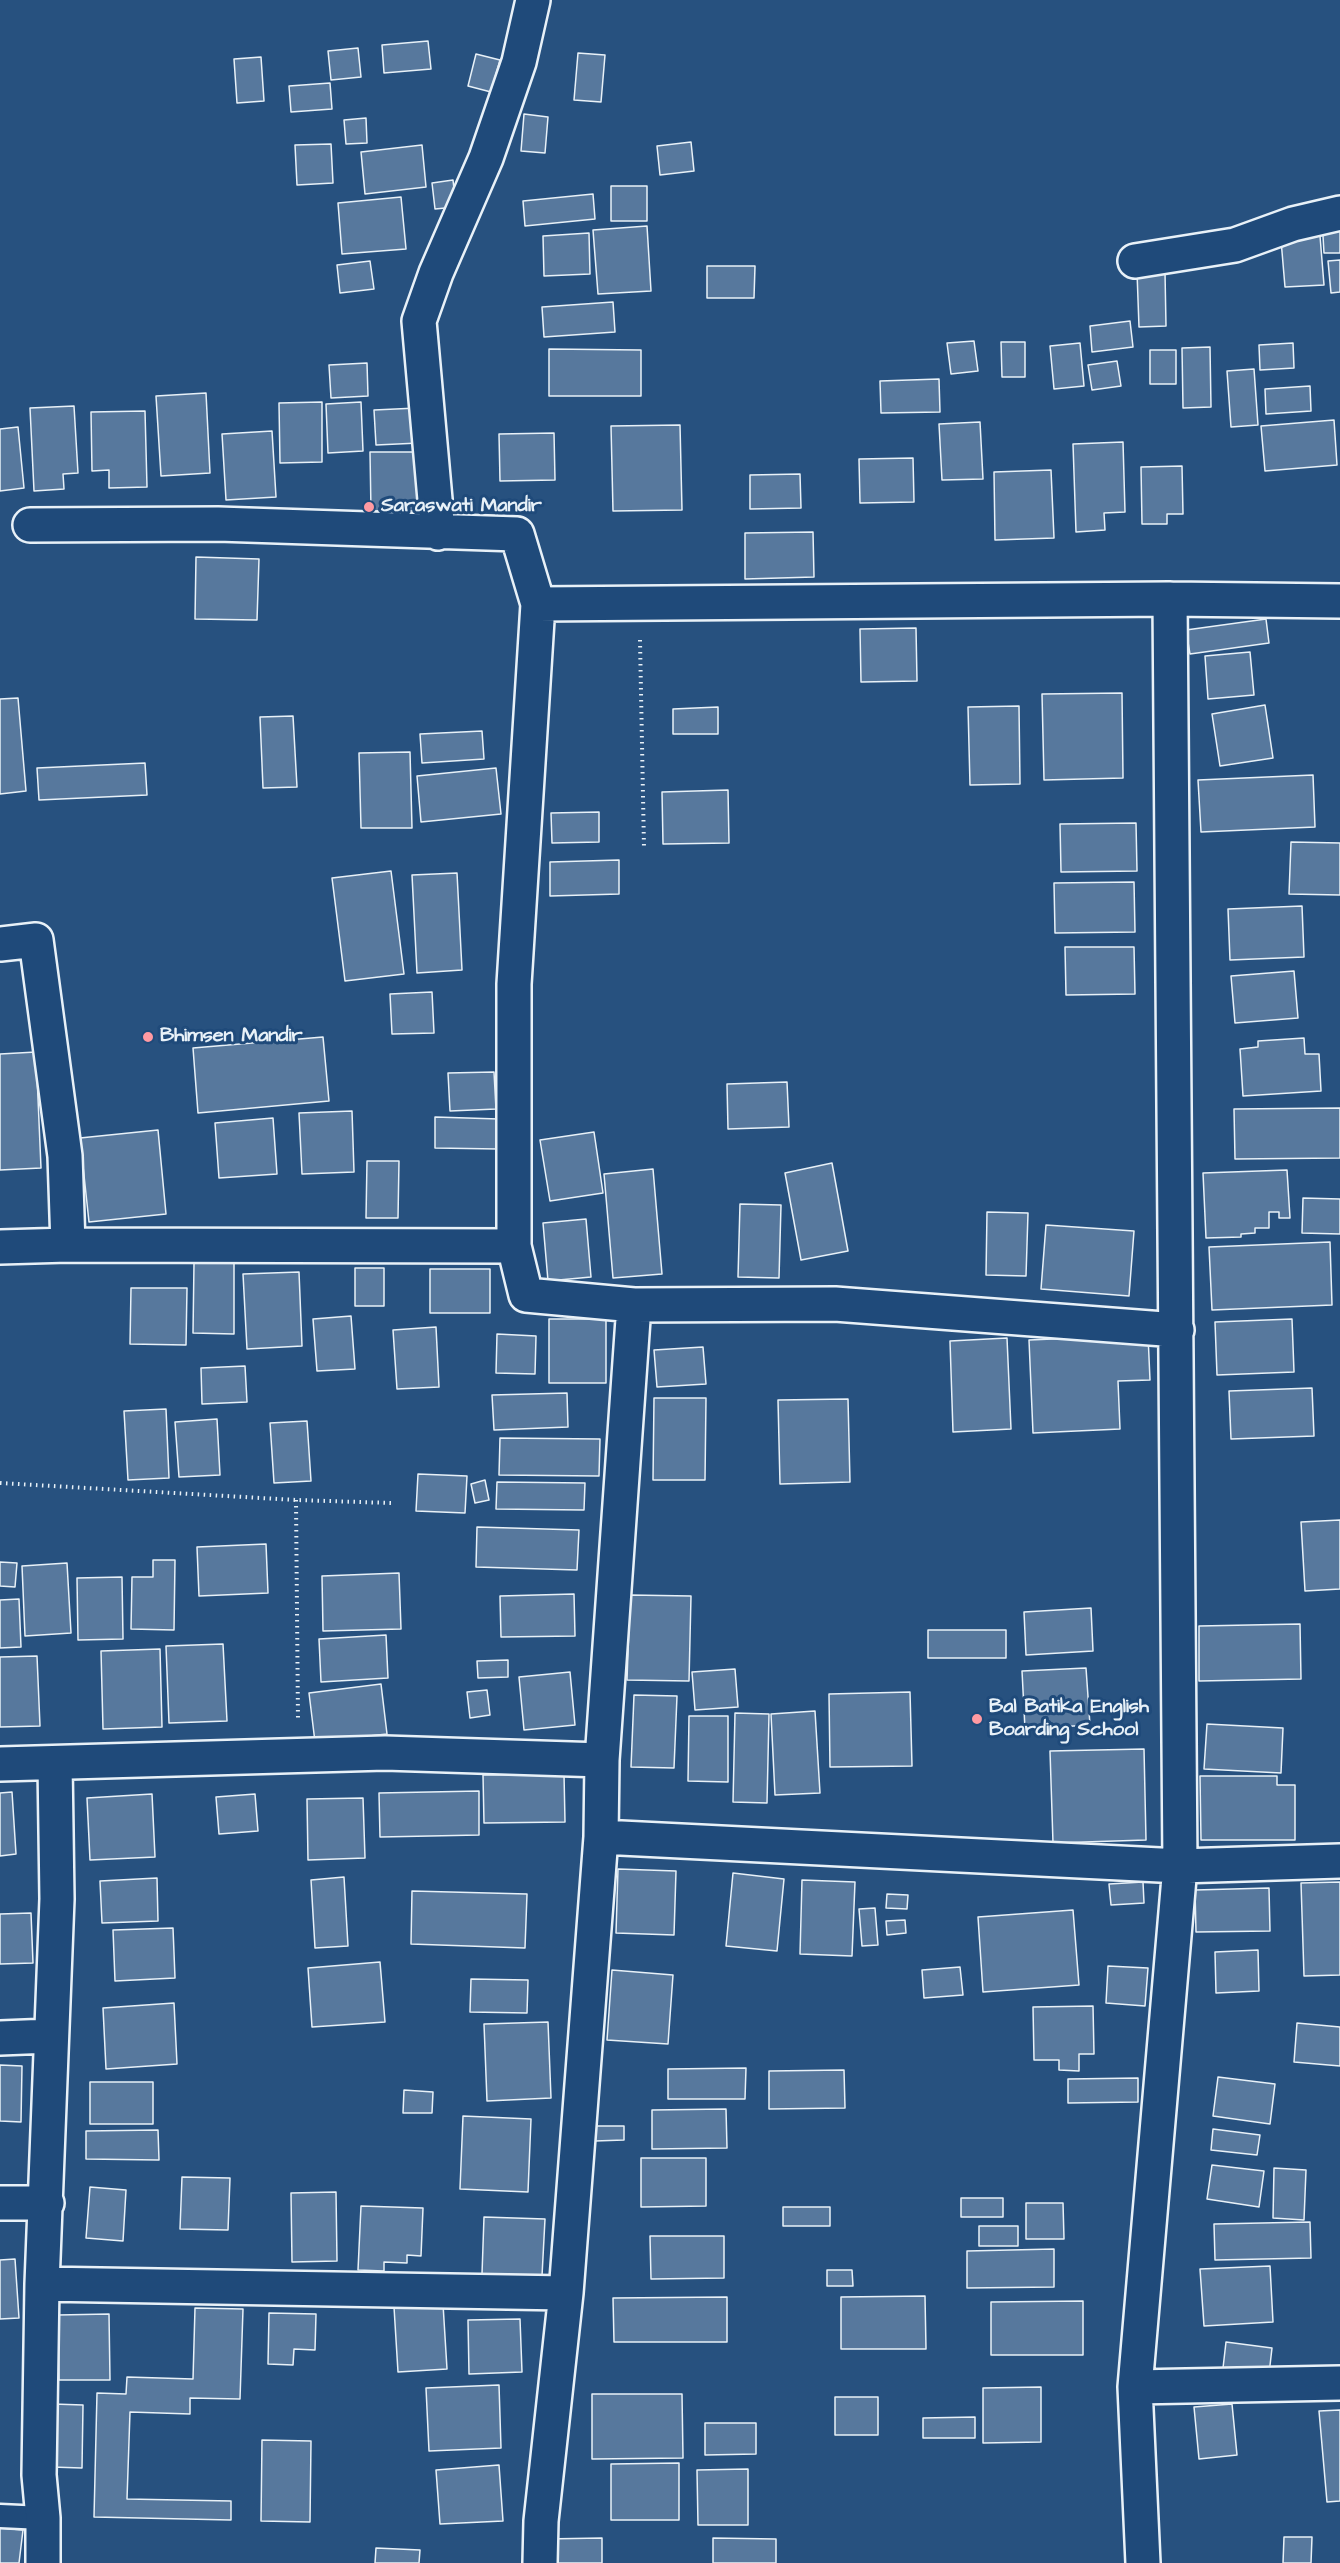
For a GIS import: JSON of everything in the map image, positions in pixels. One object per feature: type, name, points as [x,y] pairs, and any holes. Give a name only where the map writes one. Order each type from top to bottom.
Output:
[{"type":"street","points":[[438,533],[419,321],[436,273],[486,158],[519,62],[533,0]]},
{"type":"street","points":[[1135,261],[1235,244],[1293,224],[1340,213]]},
{"type":"street","points":[[30,525],[218,524],[517,534],[538,604],[514,984],[514,1246],[526,1295],[634,1305],[835,1304],[1177,1330]]},
{"type":"street","points":[[538,604],[1170,599],[1340,601]]},
{"type":"street","points":[[1143,2563],[1135,2387],[1180,1866],[1170,599]]},
{"type":"street","points":[[0,944],[36,940],[65,1156],[68,1245]]},
{"type":"street","points":[[0,1248],[68,1245],[514,1246]]},
{"type":"street","points":[[540,2563],[541,2522],[566,2293],[601,1837],[602,1760],[634,1305]]},
{"type":"street","points":[[0,1764],[385,1753],[602,1760]]},
{"type":"street","points":[[43,2563],[43,2518],[39,2475],[42,2284],[47,2203],[50,2036],[57,1899],[55,1763]]},
{"type":"street","points":[[601,1837],[1180,1866],[1340,1861]]},
{"type":"street","points":[[0,2038],[50,2036]]},
{"type":"street","points":[[0,2203],[47,2203]]},
{"type":"street","points":[[42,2284],[566,2293]]},
{"type":"street","points":[[1135,2387],[1340,2383]]},
{"type":"lane","points":[[0,2516],[43,2518]]},
{"type":"path","points":[[640,603],[644,848]]},
{"type":"path","points":[[0,1483],[296,1500],[391,1503]]},
{"type":"path","points":[[296,1500],[298,1754]]},
{"type":"building","points":[[428,41],[431,69],[384,73],[382,45]]},
{"type":"building","points":[[358,48],[361,77],[331,80],[328,51]]},
{"type":"building","points":[[578,53],[605,55],[601,102],[574,100]]},
{"type":"building","points":[[476,54],[500,60],[491,92],[468,86]]},
{"type":"building","points":[[261,57],[264,101],[237,103],[234,59]]},
{"type":"building","points":[[330,83],[332,109],[291,112],[289,86]]},
{"type":"building","points":[[524,114],[548,117],[545,153],[521,151]]},
{"type":"building","points":[[366,118],[367,143],[346,144],[344,120]]},
{"type":"building","points":[[691,142],[694,171],[660,175],[657,146]]},
{"type":"building","points":[[331,144],[333,183],[297,185],[295,145]]},
{"type":"building","points":[[422,145],[426,187],[365,194],[361,152]]},
{"type":"building","points":[[453,180],[456,207],[435,209],[432,183]]},
{"type":"building","points":[[611,186],[647,186],[647,221],[611,221]]},
{"type":"building","points":[[593,194],[595,219],[525,226],[523,201]]},
{"type":"building","points":[[401,197],[406,249],[342,254],[338,203]]},
{"type":"building","points":[[1322,219],[1340,219],[1340,253],[1324,253]]},
{"type":"building","points":[[647,226],[651,291],[598,294],[593,230]]},
{"type":"building","points":[[589,233],[590,274],[544,276],[543,236]]},
{"type":"building","points":[[1320,236],[1324,285],[1285,287],[1281,240]]},
{"type":"building","points":[[1340,260],[1340,292],[1331,293],[1328,261]]},
{"type":"building","points":[[370,261],[374,289],[340,293],[337,265]]},
{"type":"building","points":[[707,266],[755,266],[754,298],[707,298]]},
{"type":"building","points":[[1137,272],[1165,272],[1166,326],[1139,327]]},
{"type":"building","points":[[613,302],[615,332],[544,337],[542,307]]},
{"type":"building","points":[[1130,321],[1133,347],[1092,352],[1090,326]]},
{"type":"building","points":[[974,341],[978,371],[951,374],[947,343]]},
{"type":"building","points":[[1001,342],[1025,342],[1025,377],[1002,377]]},
{"type":"building","points":[[1080,343],[1084,386],[1054,389],[1050,346]]},
{"type":"building","points":[[1293,343],[1294,368],[1260,370],[1259,345]]},
{"type":"building","points":[[1210,347],[1211,407],[1183,408],[1182,348]]},
{"type":"building","points":[[549,349],[641,350],[641,396],[549,396]]},
{"type":"building","points":[[1150,350],[1176,350],[1176,384],[1150,384]]},
{"type":"building","points":[[1117,361],[1121,386],[1092,390],[1088,365]]},
{"type":"building","points":[[367,363],[368,396],[331,398],[329,365]]},
{"type":"building","points":[[1254,369],[1258,425],[1231,427],[1227,371]]},
{"type":"building","points":[[939,379],[940,412],[881,413],[880,381]]},
{"type":"building","points":[[1310,386],[1311,411],[1266,414],[1265,389]]},
{"type":"building","points":[[206,393],[210,473],[161,476],[156,396]]},
{"type":"building","points":[[322,402],[322,462],[280,463],[279,403]]},
{"type":"building","points":[[361,402],[363,451],[328,453],[326,404]]},
{"type":"building","points":[[74,406],[78,473],[63,474],[64,489],[34,491],[30,408]]},
{"type":"building","points":[[417,408],[419,443],[376,445],[374,410]]},
{"type":"building","points":[[145,411],[147,487],[109,488],[109,470],[92,471],[91,412]]},
{"type":"building","points":[[1334,420],[1337,465],[1265,471],[1261,426]]},
{"type":"building","points":[[980,422],[983,479],[942,480],[939,424]]},
{"type":"building","points":[[680,425],[682,510],[613,511],[611,426]]},
{"type":"building","points":[[18,427],[24,488],[0,491],[0,429]]},
{"type":"building","points":[[272,431],[276,497],[226,500],[222,434]]},
{"type":"building","points":[[554,433],[555,480],[500,481],[499,434]]},
{"type":"building","points":[[1123,442],[1125,512],[1104,513],[1105,530],[1076,532],[1073,444]]},
{"type":"building","points":[[370,452],[422,452],[423,511],[371,511]]},
{"type":"building","points":[[913,458],[914,502],[860,503],[859,459]]},
{"type":"building","points":[[1182,466],[1183,514],[1167,514],[1167,524],[1142,524],[1141,467]]},
{"type":"building","points":[[1051,470],[1054,538],[995,540],[994,472]]},
{"type":"building","points":[[800,474],[801,508],[750,509],[750,475]]},
{"type":"building","points":[[813,532],[814,577],[745,579],[745,533]]},
{"type":"building","points":[[196,557],[259,559],[257,620],[195,619]]},
{"type":"building","points":[[1266,619],[1269,643],[1190,654],[1186,630]]},
{"type":"building","points":[[916,628],[917,681],[861,682],[860,629]]},
{"type":"building","points":[[1250,652],[1254,695],[1208,699],[1205,656]]},
{"type":"building","points":[[1122,693],[1123,778],[1044,780],[1042,694]]},
{"type":"building","points":[[18,698],[26,791],[0,794],[0,699]]},
{"type":"building","points":[[1265,705],[1273,758],[1220,766],[1212,714]]},
{"type":"building","points":[[1019,706],[1020,784],[970,785],[968,707]]},
{"type":"building","points":[[718,707],[718,734],[673,734],[673,709]]},
{"type":"building","points":[[293,716],[297,787],[263,788],[260,717]]},
{"type":"building","points":[[482,731],[484,759],[422,763],[420,734]]},
{"type":"building","points":[[410,752],[412,828],[361,828],[359,753]]},
{"type":"building","points":[[145,763],[147,795],[39,800],[37,768]]},
{"type":"building","points":[[496,768],[501,814],[421,822],[417,776]]},
{"type":"building","points":[[1313,775],[1315,827],[1201,832],[1198,780]]},
{"type":"building","points":[[728,790],[729,843],[663,844],[662,792]]},
{"type":"building","points":[[599,812],[599,842],[552,843],[551,813]]},
{"type":"building","points":[[1136,823],[1137,871],[1061,872],[1060,824]]},
{"type":"building","points":[[1291,842],[1340,843],[1340,895],[1289,894]]},
{"type":"building","points":[[619,860],[619,894],[550,896],[550,862]]},
{"type":"building","points":[[391,871],[404,974],[345,981],[332,878]]},
{"type":"building","points":[[457,873],[462,970],[417,973],[412,875]]},
{"type":"building","points":[[1134,882],[1135,932],[1055,933],[1054,883]]},
{"type":"building","points":[[1302,906],[1304,957],[1230,960],[1228,909]]},
{"type":"building","points":[[1065,947],[1134,947],[1135,994],[1066,995]]},
{"type":"building","points":[[1294,971],[1298,1018],[1235,1023],[1231,976]]},
{"type":"building","points":[[432,992],[434,1033],[392,1034],[390,994]]},
{"type":"building","points":[[323,1037],[329,1101],[198,1113],[193,1048]]},
{"type":"building","points":[[1304,1038],[1305,1054],[1319,1054],[1321,1091],[1243,1096],[1240,1049],[1258,1047],[1258,1041]]},
{"type":"building","points":[[36,1052],[41,1168],[0,1170],[0,1054]]},
{"type":"building","points":[[494,1072],[496,1109],[450,1111],[448,1073]]},
{"type":"building","points":[[787,1082],[789,1127],[728,1129],[727,1084]]},
{"type":"building","points":[[1340,1108],[1340,1158],[1235,1159],[1234,1109]]},
{"type":"building","points":[[352,1111],[354,1172],[302,1174],[299,1113]]},
{"type":"building","points":[[435,1117],[499,1119],[498,1149],[435,1148]]},
{"type":"building","points":[[273,1118],[277,1174],[219,1178],[215,1123]]},
{"type":"building","points":[[158,1130],[166,1214],[89,1222],[80,1138]]},
{"type":"building","points":[[594,1132],[603,1193],[550,1201],[540,1140]]},
{"type":"building","points":[[367,1161],[399,1161],[398,1218],[366,1218]]},
{"type":"building","points":[[832,1163],[848,1251],[801,1260],[785,1173]]},
{"type":"building","points":[[653,1169],[662,1274],[613,1278],[604,1174]]},
{"type":"building","points":[[1287,1170],[1290,1218],[1279,1218],[1279,1212],[1269,1212],[1269,1228],[1255,1228],[1255,1233],[1241,1234],[1241,1237],[1206,1238],[1203,1173]]},
{"type":"building","points":[[1303,1198],[1340,1199],[1340,1234],[1302,1233]]},
{"type":"building","points":[[740,1204],[781,1205],[779,1278],[738,1277]]},
{"type":"building","points":[[987,1212],[1028,1213],[1026,1276],[986,1275]]},
{"type":"building","points":[[586,1219],[591,1277],[548,1281],[543,1223]]},
{"type":"building","points":[[1046,1225],[1134,1231],[1129,1296],[1041,1289]]},
{"type":"building","points":[[1330,1242],[1332,1305],[1212,1310],[1209,1247]]},
{"type":"building","points":[[194,1263],[234,1263],[234,1334],[193,1333]]},
{"type":"building","points":[[355,1268],[384,1268],[384,1306],[355,1306]]},
{"type":"building","points":[[430,1269],[490,1269],[490,1313],[430,1313]]},
{"type":"building","points":[[299,1272],[302,1346],[247,1349],[243,1274]]},
{"type":"building","points":[[131,1288],[187,1288],[186,1345],[130,1344]]},
{"type":"building","points":[[351,1316],[355,1369],[317,1371],[313,1319]]},
{"type":"building","points":[[549,1319],[606,1319],[606,1383],[549,1383]]},
{"type":"building","points":[[1292,1319],[1294,1372],[1217,1375],[1215,1322]]},
{"type":"building","points":[[436,1327],[439,1387],[397,1389],[393,1330]]},
{"type":"building","points":[[497,1334],[536,1336],[535,1374],[496,1373]]},
{"type":"building","points":[[1148,1335],[1150,1380],[1118,1381],[1120,1429],[1033,1433],[1029,1340]]},
{"type":"building","points":[[1007,1338],[1011,1429],[953,1432],[950,1341]]},
{"type":"building","points":[[703,1347],[706,1384],[657,1387],[654,1350]]},
{"type":"building","points":[[245,1366],[247,1402],[202,1404],[201,1368]]},
{"type":"building","points":[[1312,1388],[1314,1436],[1231,1439],[1229,1391]]},
{"type":"building","points":[[567,1393],[568,1427],[494,1430],[492,1395]]},
{"type":"building","points":[[654,1398],[706,1398],[705,1480],[653,1480]]},
{"type":"building","points":[[848,1399],[850,1482],[780,1484],[778,1400]]},
{"type":"building","points":[[166,1409],[169,1478],[128,1480],[124,1411]]},
{"type":"building","points":[[217,1419],[220,1475],[179,1477],[175,1422]]},
{"type":"building","points":[[307,1421],[311,1481],[274,1483],[270,1423]]},
{"type":"building","points":[[500,1438],[600,1439],[599,1476],[499,1475]]},
{"type":"building","points":[[418,1474],[467,1476],[465,1513],[416,1511]]},
{"type":"building","points":[[485,1480],[489,1500],[475,1503],[471,1484]]},
{"type":"building","points":[[497,1482],[585,1483],[584,1510],[496,1509]]},
{"type":"building","points":[[1340,1520],[1340,1589],[1305,1591],[1301,1522]]},
{"type":"building","points":[[477,1527],[579,1530],[577,1570],[476,1567]]},
{"type":"building","points":[[266,1544],[268,1593],[199,1596],[197,1547]]},
{"type":"building","points":[[153,1560],[175,1560],[174,1630],[131,1629],[132,1577],[153,1577]]},
{"type":"building","points":[[0,1562],[17,1563],[15,1587],[0,1586]]},
{"type":"building","points":[[67,1563],[71,1633],[25,1636],[22,1566]]},
{"type":"building","points":[[399,1573],[401,1629],[323,1631],[322,1576]]},
{"type":"building","points":[[122,1577],[123,1639],[78,1640],[77,1578]]},
{"type":"building","points":[[574,1594],[575,1636],[501,1637],[500,1596]]},
{"type":"building","points":[[630,1595],[691,1596],[689,1681],[627,1680]]},
{"type":"building","points":[[19,1599],[21,1647],[0,1648],[0,1600]]},
{"type":"building","points":[[1091,1608],[1093,1651],[1026,1655],[1024,1612]]},
{"type":"building","points":[[1300,1624],[1301,1679],[1199,1681],[1199,1626]]},
{"type":"building","points":[[928,1630],[1006,1630],[1006,1658],[928,1658]]},
{"type":"building","points":[[386,1635],[388,1678],[321,1682],[319,1639]]},
{"type":"building","points":[[223,1644],[227,1721],[169,1723],[166,1646]]},
{"type":"building","points":[[160,1649],[162,1727],[103,1729],[101,1651]]},
{"type":"building","points":[[37,1656],[40,1726],[0,1727],[0,1657]]},
{"type":"building","points":[[508,1660],[508,1677],[478,1678],[477,1661]]},
{"type":"building","points":[[1086,1668],[1090,1725],[1025,1729],[1022,1671]]},
{"type":"building","points":[[735,1669],[738,1707],[695,1710],[692,1672]]},
{"type":"building","points":[[570,1672],[575,1725],[524,1730],[519,1677]]},
{"type":"building","points":[[381,1684],[387,1734],[315,1742],[309,1693]]},
{"type":"building","points":[[487,1690],[490,1715],[470,1718],[467,1692]]},
{"type":"building","points":[[910,1692],[912,1766],[830,1767],[829,1694]]},
{"type":"building","points":[[634,1695],[677,1696],[674,1768],[631,1767]]},
{"type":"building","points":[[815,1711],[820,1793],[775,1795],[771,1714]]},
{"type":"building","points":[[735,1713],[769,1714],[767,1803],[733,1802]]},
{"type":"building","points":[[689,1716],[728,1716],[728,1782],[688,1781]]},
{"type":"building","points":[[1207,1724],[1283,1728],[1281,1773],[1204,1769]]},
{"type":"building","points":[[1144,1749],[1146,1840],[1053,1843],[1050,1751]]},
{"type":"building","points":[[564,1774],[565,1822],[484,1823],[483,1775]]},
{"type":"building","points":[[1200,1776],[1277,1776],[1277,1785],[1295,1785],[1295,1840],[1201,1840]]},
{"type":"building","points":[[479,1791],[479,1835],[380,1837],[379,1793]]},
{"type":"building","points":[[12,1792],[16,1854],[0,1856],[0,1793]]},
{"type":"building","points":[[152,1794],[155,1857],[90,1860],[87,1798]]},
{"type":"building","points":[[255,1794],[258,1831],[219,1834],[216,1797]]},
{"type":"building","points":[[363,1798],[365,1858],[308,1860],[307,1799]]},
{"type":"building","points":[[618,1869],[676,1871],[674,1935],[616,1933]]},
{"type":"building","points":[[733,1873],[784,1879],[777,1951],[726,1946]]},
{"type":"building","points":[[344,1877],[348,1946],[315,1948],[311,1880]]},
{"type":"building","points":[[157,1878],[158,1921],[102,1923],[100,1881]]},
{"type":"building","points":[[802,1880],[855,1882],[852,1956],[800,1954]]},
{"type":"building","points":[[1143,1882],[1144,1903],[1111,1905],[1109,1884]]},
{"type":"building","points":[[1340,1882],[1340,1975],[1304,1976],[1301,1883]]},
{"type":"building","points":[[1269,1888],[1270,1931],[1196,1932],[1195,1890]]},
{"type":"building","points":[[412,1891],[527,1894],[525,1948],[411,1944]]},
{"type":"building","points":[[887,1894],[908,1895],[907,1909],[886,1908]]},
{"type":"building","points":[[875,1908],[878,1945],[862,1946],[859,1909]]},
{"type":"building","points":[[1073,1910],[1079,1985],[983,1992],[978,1917]]},
{"type":"building","points":[[31,1913],[33,1963],[0,1964],[0,1914]]},
{"type":"building","points":[[905,1920],[906,1933],[887,1935],[886,1921]]},
{"type":"building","points":[[173,1928],[175,1978],[115,1981],[113,1930]]},
{"type":"building","points":[[1258,1950],[1259,1991],[1216,1993],[1215,1952]]},
{"type":"building","points":[[380,1962],[385,2022],[312,2027],[308,1968]]},
{"type":"building","points":[[1108,1966],[1148,1968],[1145,2006],[1106,2003]]},
{"type":"building","points":[[960,1967],[963,1995],[924,1998],[922,1970]]},
{"type":"building","points":[[612,1970],[673,1975],[668,2044],[607,2040]]},
{"type":"building","points":[[471,1979],[528,1980],[527,2013],[470,2012]]},
{"type":"building","points":[[174,2003],[177,2064],[106,2069],[103,2008]]},
{"type":"building","points":[[1093,2006],[1094,2054],[1079,2054],[1079,2071],[1059,2070],[1059,2060],[1034,2060],[1033,2007]]},
{"type":"building","points":[[548,2022],[551,2098],[487,2101],[484,2024]]},
{"type":"building","points":[[1297,2023],[1340,2027],[1340,2066],[1294,2062]]},
{"type":"building","points":[[0,2065],[22,2066],[21,2122],[0,2121]]},
{"type":"building","points":[[746,2068],[745,2099],[668,2099],[668,2069]]},
{"type":"building","points":[[844,2070],[845,2108],[769,2109],[769,2071]]},
{"type":"building","points":[[1218,2077],[1275,2084],[1270,2124],[1213,2116]]},
{"type":"building","points":[[1138,2078],[1138,2102],[1068,2103],[1068,2079]]},
{"type":"building","points":[[90,2082],[153,2082],[153,2124],[90,2124]]},
{"type":"building","points":[[404,2090],[433,2092],[432,2113],[403,2113]]},
{"type":"building","points":[[726,2109],[727,2148],[652,2149],[652,2110]]},
{"type":"building","points":[[463,2116],[531,2119],[528,2192],[460,2189]]},
{"type":"building","points":[[595,2126],[624,2126],[624,2140],[595,2141]]},
{"type":"building","points":[[1213,2129],[1260,2135],[1257,2155],[1211,2150]]},
{"type":"building","points":[[158,2130],[159,2160],[86,2159],[86,2131]]},
{"type":"building","points":[[641,2158],[706,2158],[706,2206],[641,2207]]},
{"type":"building","points":[[1212,2165],[1264,2171],[1259,2207],[1207,2199]]},
{"type":"building","points":[[1274,2168],[1306,2170],[1304,2220],[1273,2218]]},
{"type":"building","points":[[182,2177],[230,2178],[228,2230],[180,2229]]},
{"type":"building","points":[[90,2187],[126,2190],[123,2241],[86,2238]]},
{"type":"building","points":[[336,2192],[337,2261],[292,2262],[291,2193]]},
{"type":"building","points":[[961,2198],[1003,2198],[1003,2217],[961,2217]]},
{"type":"building","points":[[1026,2203],[1063,2203],[1064,2239],[1026,2239]]},
{"type":"building","points":[[361,2206],[423,2208],[421,2256],[407,2255],[407,2263],[384,2262],[384,2271],[358,2270]]},
{"type":"building","points":[[783,2207],[830,2207],[830,2226],[783,2226]]},
{"type":"building","points":[[484,2217],[545,2219],[542,2276],[482,2274]]},
{"type":"building","points":[[1310,2222],[1311,2258],[1215,2260],[1214,2224]]},
{"type":"building","points":[[979,2226],[1018,2226],[1018,2246],[979,2246]]},
{"type":"building","points":[[650,2236],[724,2236],[724,2278],[651,2279]]},
{"type":"building","points":[[1054,2249],[1054,2287],[967,2288],[967,2251]]},
{"type":"building","points":[[15,2259],[19,2318],[0,2319],[0,2260]]},
{"type":"building","points":[[1270,2266],[1273,2322],[1204,2326],[1200,2269]]},
{"type":"building","points":[[827,2270],[852,2270],[853,2286],[827,2286]]},
{"type":"building","points":[[925,2296],[926,2349],[841,2349],[841,2297]]},
{"type":"building","points":[[727,2297],[727,2342],[614,2342],[613,2298]]},
{"type":"building","points":[[1083,2301],[1083,2355],[991,2355],[991,2302]]},
{"type":"building","points":[[443,2304],[447,2369],[398,2372],[394,2307]]},
{"type":"building","points":[[195,2308],[243,2309],[240,2399],[190,2398],[190,2414],[130,2412],[127,2499],[231,2501],[231,2520],[94,2517],[97,2393],[126,2394],[127,2377],[193,2379]]},
{"type":"building","points":[[269,2313],[316,2314],[315,2350],[294,2349],[293,2365],[268,2364]]},
{"type":"building","points":[[109,2314],[110,2380],[59,2380],[58,2315]]},
{"type":"building","points":[[520,2319],[522,2372],[469,2374],[468,2320]]},
{"type":"building","points":[[1226,2342],[1272,2348],[1269,2374],[1223,2368]]},
{"type":"building","points":[[499,2385],[501,2448],[429,2451],[426,2388]]},
{"type":"building","points":[[1041,2387],[1041,2442],[983,2443],[983,2388]]},
{"type":"building","points":[[592,2394],[682,2394],[683,2458],[592,2459]]},
{"type":"building","points":[[835,2397],[878,2397],[878,2435],[835,2435]]},
{"type":"building","points":[[53,2404],[83,2405],[82,2468],[51,2467]]},
{"type":"building","points":[[1232,2404],[1237,2455],[1199,2459],[1194,2407]]},
{"type":"building","points":[[1340,2410],[1340,2501],[1327,2502],[1319,2411]]},
{"type":"building","points":[[975,2417],[975,2438],[923,2438],[923,2418]]},
{"type":"building","points":[[705,2423],[756,2423],[756,2454],[705,2455]]},
{"type":"building","points":[[262,2440],[311,2441],[310,2522],[261,2521]]},
{"type":"building","points":[[679,2463],[679,2520],[611,2520],[611,2464]]},
{"type":"building","points":[[499,2465],[503,2521],[440,2524],[436,2470]]},
{"type":"building","points":[[748,2469],[748,2525],[698,2525],[697,2470]]},
{"type":"building","points":[[0,2528],[23,2530],[19,2563],[0,2563]]},
{"type":"building","points":[[1284,2537],[1312,2537],[1311,2563],[1283,2563]]},
{"type":"building","points":[[602,2538],[602,2563],[544,2563],[544,2539]]},
{"type":"building","points":[[713,2538],[776,2539],[776,2563],[713,2563]]},
{"type":"building","points":[[376,2548],[420,2550],[419,2563],[375,2563]]},
{"type":"place","name":"Saraswati Mandir","points":[[369,507]]},
{"type":"place","name":"Bhimsen Mandir","points":[[148,1037]]},
{"type":"place","name":"Bal Batika English Boarding School","points":[[977,1719]]}]
